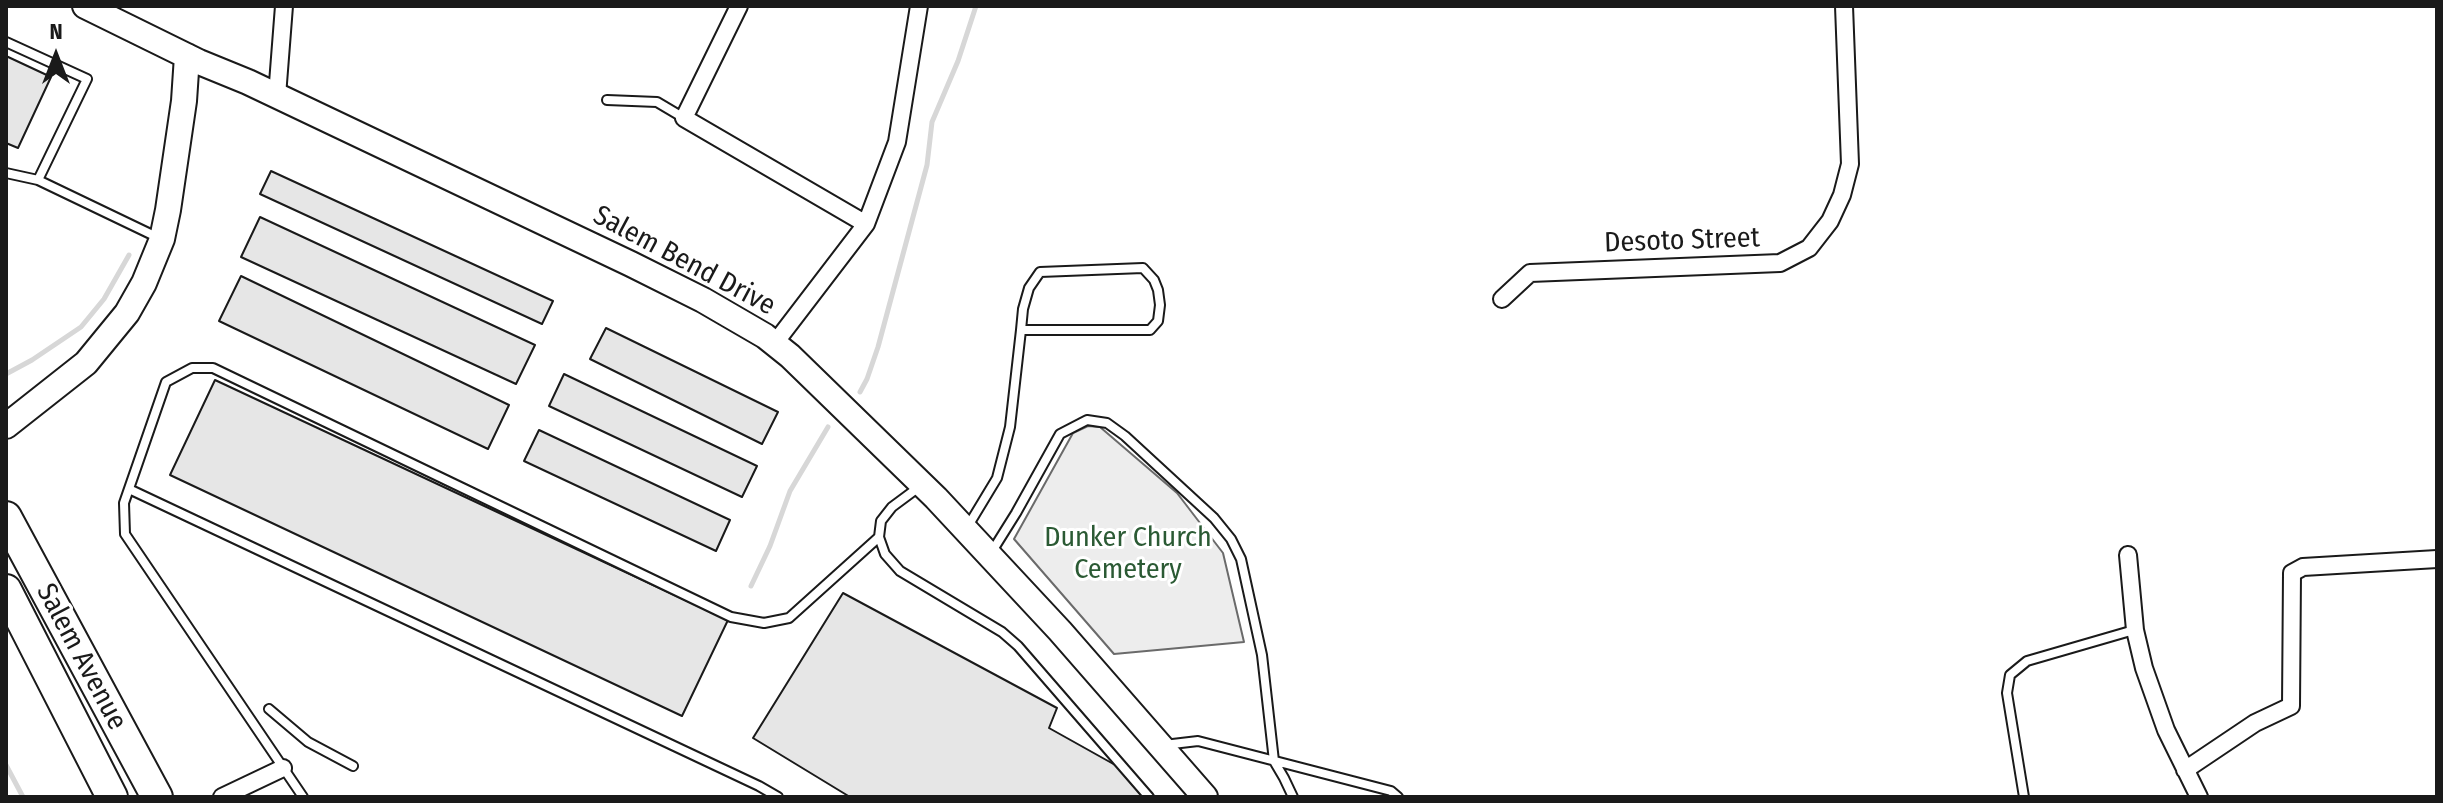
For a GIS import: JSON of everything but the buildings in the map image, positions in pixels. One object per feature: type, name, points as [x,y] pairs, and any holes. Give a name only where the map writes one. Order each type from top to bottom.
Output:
[{"type":"highway","name":"Salem Avenue","points":[[6,517],[157,797]]},
{"type":"highway","points":[[6,558],[53,653],[101,695]]},
{"type":"highway","name":"Salem Avenue","points":[[6,590],[112,797]]},
{"type":"highway","points":[[55,686],[95,728],[130,797]]},
{"type":"street","name":"Salem Bend Drive","points":[[85,6],[643,270],[703,300],[775,343],[922,484],[1060,631],[1205,797]]},
{"type":"street","points":[[277,96],[284,6]]},
{"type":"street","points":[[739,6],[684,118],[866,224]]},
{"type":"street","points":[[775,343],[866,224],[897,142],[919,6]]},
{"type":"street","name":"Desoto Street","points":[[1502,299],[1530,273],[1780,263],[1809,248],[1830,221],[1842,195],[1850,164],[1844,6]]},
{"type":"street","points":[[6,426],[86,363],[127,313],[144,283],[162,239],[168,210],[184,101],[187,56]]},
{"type":"street","points":[[2128,555],[2135,630],[2156,706],[2199,797]]},
{"type":"street","points":[[2185,770],[2255,723],[2291,706],[2292,573],[2303,567],[2437,559]]},
{"type":"street","points":[[222,797],[283,768]]},
{"type":"lane","points":[[6,42],[87,79],[38,180]]},
{"type":"lane","points":[[607,100],[657,102],[684,118]]},
{"type":"lane","points":[[6,173],[38,180],[162,239]]},
{"type":"lane","points":[[965,530],[997,478],[1010,427],[1023,309],[1029,288],[1040,272],[1143,268],[1158,290],[1158,321],[1150,330],[1021,330]]},
{"type":"lane","points":[[303,797],[125,534],[124,503],[166,382],[192,368],[213,368],[731,617],[764,623],[789,618],[879,537]]},
{"type":"lane","points":[[989,556],[1060,434],[1087,420],[1107,423],[1214,518],[1231,539],[1241,559],[1262,655],[1274,761],[1293,797]]},
{"type":"lane","points":[[922,484],[892,507],[881,521],[879,537],[885,554],[900,571],[1002,632],[1018,646],[1149,797]]},
{"type":"lane","points":[[129,489],[778,797]]},
{"type":"lane","points":[[2024,797],[2007,693],[2010,675],[2027,661],[2135,630]]},
{"type":"lane","points":[[269,709],[308,742],[353,766]]},
{"type":"lane","points":[[1161,746],[1198,741],[1391,791],[1398,797]]},
{"type":"shaded area","name":"Dunker Church Cemetery","points":[[1088,426],[1100,427],[1177,493],[1223,553],[1244,642],[1114,654],[1014,539],[1073,433]]},
{"type":"waterway","points":[[860,392],[878,347],[927,165],[932,122],[958,61],[976,6]]},
{"type":"waterway","points":[[6,374],[81,327],[104,299],[129,255]]},
{"type":"waterway","points":[[751,586],[790,491],[828,427]]},
{"type":"waterway","points":[[6,765],[23,797]]}]
